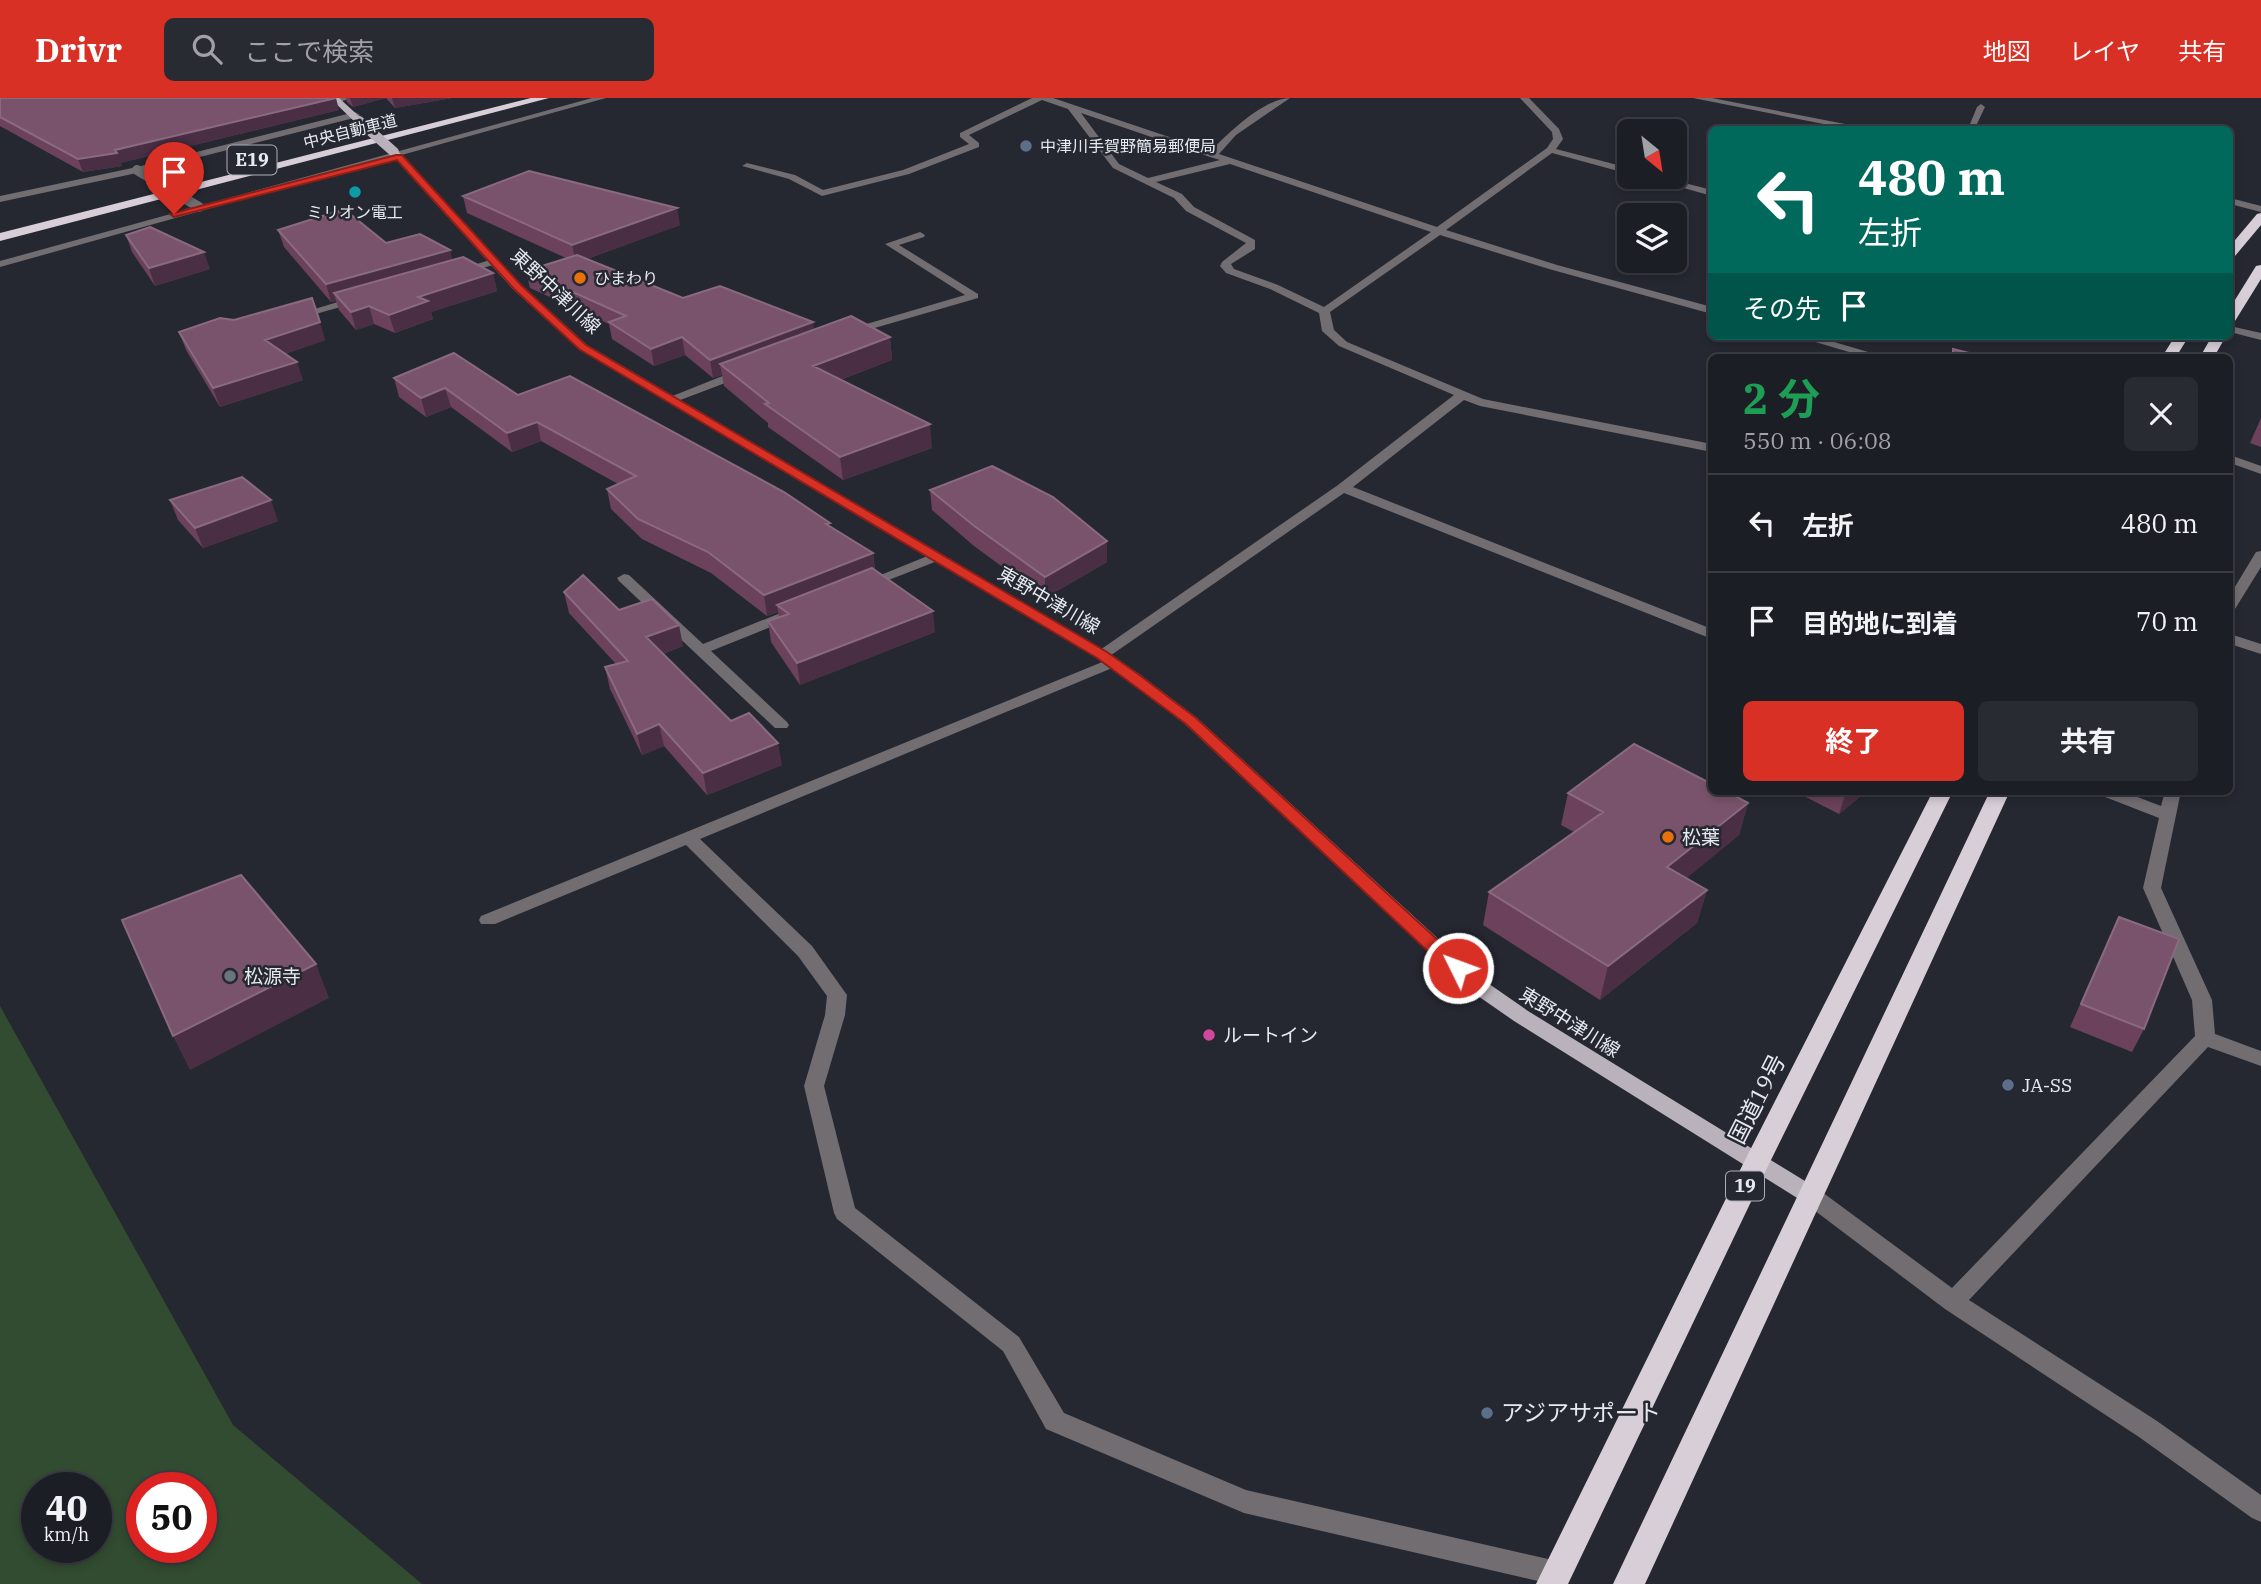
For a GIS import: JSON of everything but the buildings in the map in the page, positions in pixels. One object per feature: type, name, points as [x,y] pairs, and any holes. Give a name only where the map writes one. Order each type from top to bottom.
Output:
[{"type":"highway","name":"中央自動車道","points":[[70,206],[505,98]]},
{"type":"highway","name":"中央自動車道","points":[[0,237],[544,98]]},
{"type":"highway","points":[[2233,250],[2261,217]]},
{"type":"highway","points":[[2233,313],[2261,269]]},
{"type":"highway","name":"国道19号","points":[[1555,1579],[1757,1162],[1941,795]]},
{"type":"highway","points":[[1629,1584],[1998,795]]},
{"type":"main road","name":"東野中津川線","points":[[341,99],[357,118],[396,154],[542,313],[583,347],[1107,659],[1191,721],[1475,984],[1521,1016],[1810,1195]]},
{"type":"street","points":[[0,264],[602,98]]},
{"type":"street","points":[[747,166],[792,177],[822,193],[874,182],[976,145],[963,135],[1041,98],[1439,231],[1553,267],[1708,310]]},
{"type":"street","points":[[1213,155],[1233,133],[1286,98]]},
{"type":"street","points":[[1324,311],[1342,301],[1550,150],[1558,139],[1556,131],[1524,98]]},
{"type":"street","points":[[1697,98],[1850,126]]},
{"type":"street","points":[[1972,126],[1981,107]]},
{"type":"street","points":[[1072,108],[1116,166],[1178,196],[1190,209],[1251,242],[1251,247],[1227,262],[1225,267],[1324,311]]},
{"type":"street","points":[[0,199],[357,118]]},
{"type":"street","points":[[1550,150],[1617,168]]},
{"type":"street","points":[[1147,181],[1231,161]]},
{"type":"street","points":[[137,170],[200,207]]},
{"type":"street","points":[[1687,187],[1708,192]]},
{"type":"street","points":[[2233,202],[2261,209]]},
{"type":"street","points":[[836,337],[974,296],[890,244],[920,235]]},
{"type":"street","points":[[441,276],[493,262]]},
{"type":"street","points":[[285,319],[376,294]]},
{"type":"street","points":[[1324,311],[1328,331],[1343,344],[1480,402],[1708,447]]},
{"type":"street","points":[[2233,330],[2261,337]]},
{"type":"street","points":[[1811,340],[1841,352]]},
{"type":"street","points":[[671,399],[760,366]]},
{"type":"street","points":[[488,920],[690,839],[1107,659],[1343,488],[1462,395]]},
{"type":"street","points":[[2233,460],[2261,470]]},
{"type":"street","points":[[1343,488],[1708,633]]},
{"type":"street","points":[[2233,601],[2261,555]]},
{"type":"street","points":[[849,591],[935,557]]},
{"type":"street","points":[[624,578],[781,725]]},
{"type":"street","points":[[701,650],[799,610]]},
{"type":"street","points":[[2233,640],[2261,649]]},
{"type":"street","points":[[2116,795],[2168,815]]},
{"type":"street","points":[[1953,1302],[2205,1038],[2202,1000],[2152,888],[2172,795]]},
{"type":"street","points":[[690,839],[805,951],[837,995],[835,1015],[814,1086],[845,1213],[1011,1344],[1055,1421],[1244,1501],[1555,1579]]},
{"type":"street","points":[[2205,1038],[2261,1059]]},
{"type":"street","points":[[1810,1195],[1953,1302],[2148,1429],[2261,1510]]},
{"type":"green space","points":[[0,1006],[233,1425],[422,1584],[0,1584]]},
{"type":"place","name":"中津川手賀野簡易郵便局","points":[[1026,146]]},
{"type":"place","name":"ミリオン電工","points":[[355,192]]},
{"type":"place","name":"ひまわり","points":[[580,278]]},
{"type":"place","name":"松葉","points":[[1668,837]]},
{"type":"place","name":"松源寺","points":[[230,976]]},
{"type":"place","name":"ルートイン","points":[[1209,1035]]},
{"type":"place","name":"JA-SS","points":[[2008,1085]]},
{"type":"place","name":"アジアサポート","points":[[1487,1413]]},
{"type":"route","points":[[174,214],[399,156],[542,313],[583,347],[1102,655],[1133,677],[1191,721],[1458,968]]}]
